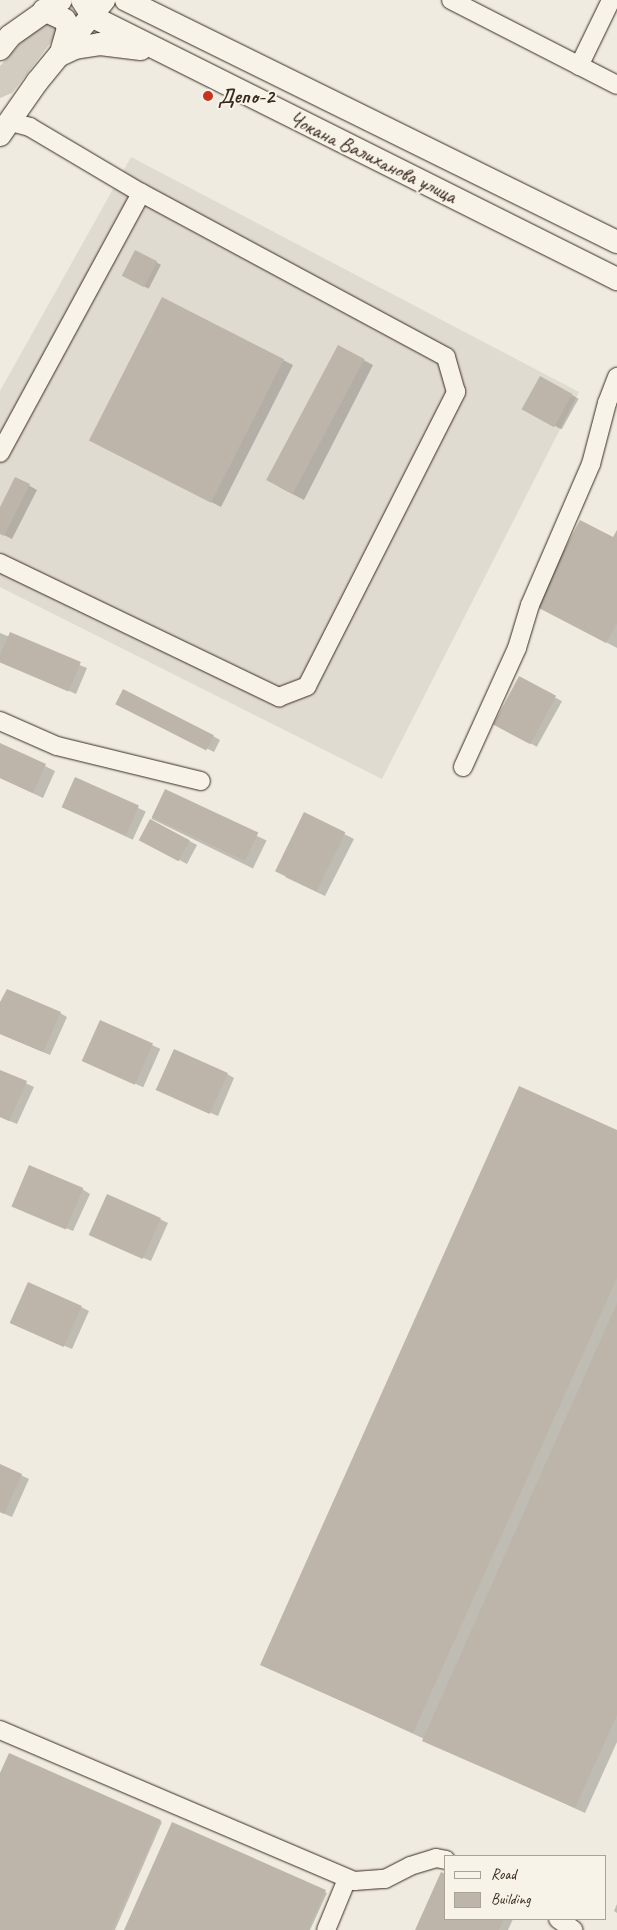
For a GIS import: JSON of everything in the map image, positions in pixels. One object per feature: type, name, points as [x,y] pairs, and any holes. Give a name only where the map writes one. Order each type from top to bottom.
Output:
[{"type":"main road","name":"Чокана Валиханова улица","points":[[126,0],[617,242]]},
{"type":"main road","points":[[153,0],[179,26]]},
{"type":"main road","points":[[0,48],[10,36],[52,5],[66,20],[66,39],[59,55]]},
{"type":"main road","name":"Чокана Валиханова улица","points":[[93,6],[164,53],[617,278]]},
{"type":"main road","points":[[3,124],[59,55],[93,6]]},
{"type":"main road","points":[[59,55],[76,48],[100,44],[164,53]]},
{"type":"street","points":[[451,0],[617,85]]},
{"type":"street","points":[[580,66],[611,0]]},
{"type":"street","points":[[0,563],[279,697],[307,686],[456,392],[446,357],[141,193],[30,127],[3,124]]},
{"type":"street","points":[[0,453],[141,193]]},
{"type":"street","points":[[463,767],[517,648],[530,605],[591,464],[606,403],[617,376]]},
{"type":"street","points":[[0,721],[57,746],[201,781]]},
{"type":"street","points":[[0,1730],[347,1879],[368,1882],[385,1879],[410,1866],[436,1858],[444,1860]]},
{"type":"street","points":[[326,1930],[347,1879]]},
{"type":"street","points":[[559,1920],[574,1930]]},
{"type":"shaded area","points":[[54,20],[58,33],[12,93],[0,98],[0,66],[25,38]]},
{"type":"shaded area","points":[[131,157],[579,392],[382,779],[0,587],[0,391]]},
{"type":"building","points":[[135,250],[157,261],[144,287],[122,276]]},
{"type":"building","points":[[162,297],[284,359],[211,503],[89,440]]},
{"type":"building","points":[[338,345],[364,359],[293,494],[266,480]]},
{"type":"building","points":[[540,376],[572,394],[554,427],[522,409]]},
{"type":"building","points":[[15,477],[30,484],[4,536],[0,534],[0,507]]},
{"type":"building","points":[[580,520],[613,537],[617,530],[617,623],[606,643],[535,606]]},
{"type":"building","points":[[10,632],[81,662],[68,692],[0,663],[0,656]]},
{"type":"building","points":[[519,676],[556,696],[530,744],[493,725]]},
{"type":"building","points":[[123,689],[214,735],[206,750],[115,704]]},
{"type":"building","points":[[0,743],[46,764],[33,793],[0,778]]},
{"type":"building","points":[[75,777],[139,805],[126,836],[62,807]]},
{"type":"building","points":[[165,789],[258,833],[245,861],[152,817]]},
{"type":"building","points":[[304,812],[345,832],[316,891],[275,871]]},
{"type":"building","points":[[150,819],[190,840],[178,861],[139,840]]},
{"type":"building","points":[[7,989],[61,1012],[43,1052],[0,1034],[0,1002]]},
{"type":"building","points":[[100,1020],[153,1044],[135,1085],[82,1061]]},
{"type":"building","points":[[174,1049],[228,1073],[210,1114],[156,1090]]},
{"type":"building","points":[[0,1070],[27,1081],[9,1121],[0,1117]]},
{"type":"building","points":[[519,1086],[617,1130],[617,1278],[413,1733],[260,1665]]},
{"type":"building","points":[[29,1165],[83,1188],[66,1229],[11,1206]]},
{"type":"building","points":[[107,1194],[161,1218],[143,1259],[89,1235]]},
{"type":"building","points":[[28,1282],[82,1306],[64,1347],[10,1323]]},
{"type":"building","points":[[617,1303],[617,1715],[575,1808],[422,1741]]},
{"type":"building","points":[[0,1464],[22,1474],[4,1514],[0,1512]]},
{"type":"building","points":[[9,1753],[161,1820],[112,1930],[0,1930],[0,1773]]},
{"type":"building","points":[[172,1822],[326,1890],[308,1930],[124,1930]]},
{"type":"building","points":[[441,1872],[444,1873],[444,1920],[504,1920],[499,1930],[415,1930]]},
{"type":"place","name":"Депо-2","points":[[208,96]]}]
